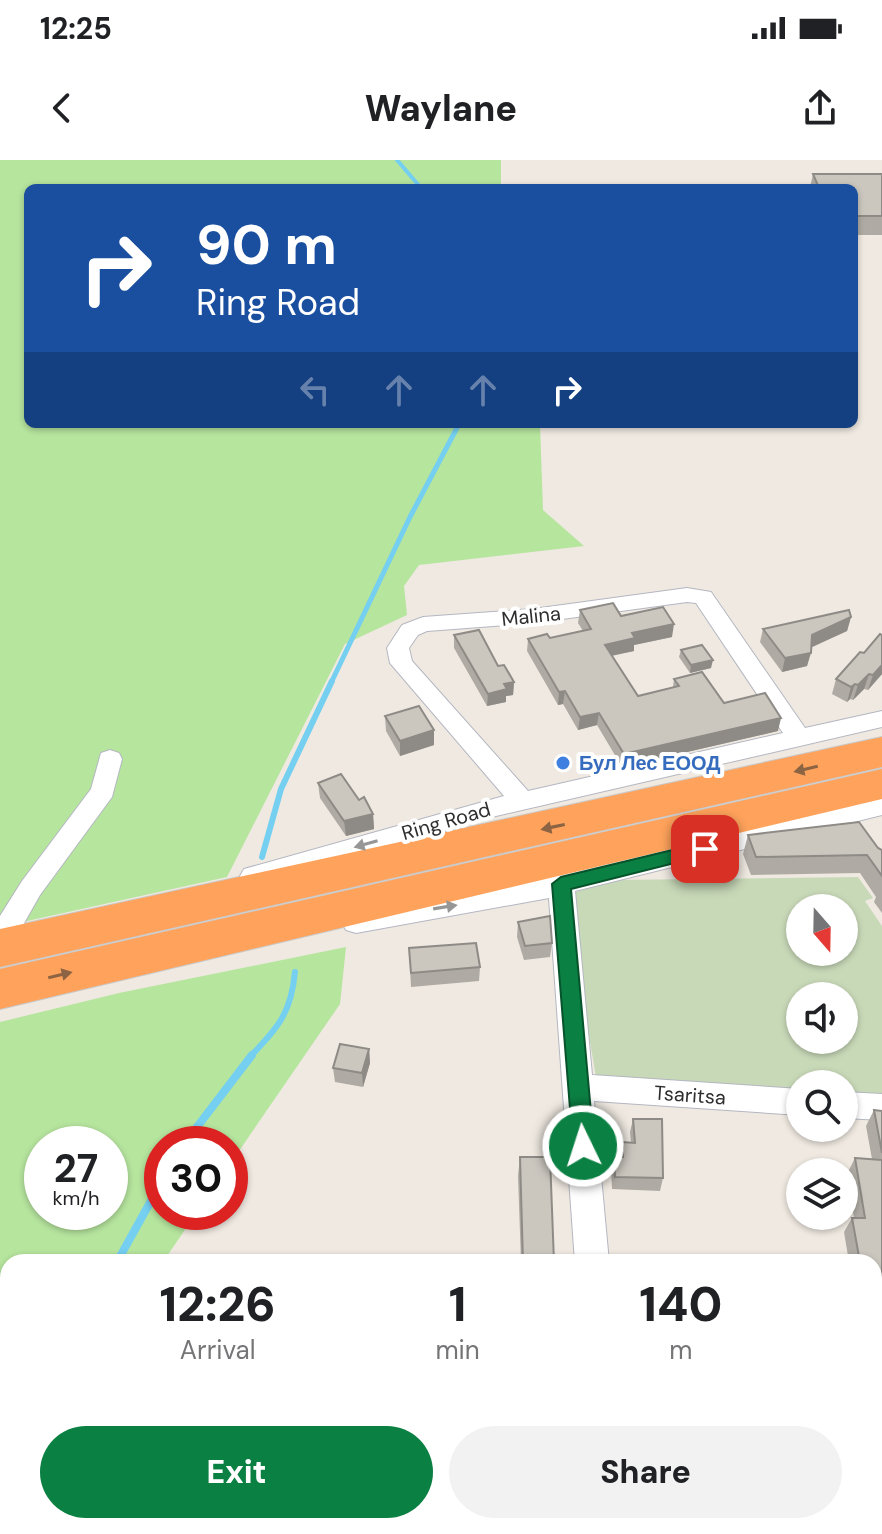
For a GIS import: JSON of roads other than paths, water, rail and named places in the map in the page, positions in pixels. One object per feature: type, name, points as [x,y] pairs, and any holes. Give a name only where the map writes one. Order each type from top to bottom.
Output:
[{"type":"highway","name":"Ring Road","points":[[5,944],[590,819],[882,752]]},
{"type":"highway","points":[[0,989],[882,784]]},
{"type":"street","name":"Malina","points":[[522,801],[401,663],[398,648],[410,630],[423,624],[533,616],[687,595],[703,597],[799,738]]},
{"type":"street","name":"Ring Road","points":[[5,944],[522,801],[882,719]]},
{"type":"street","points":[[5,944],[31,888],[103,791],[110,759]]},
{"type":"street","points":[[119,961],[521,894],[882,806]]},
{"type":"street","points":[[850,814],[866,836]]},
{"type":"street","points":[[561,884],[591,1254]]},
{"type":"street","name":"Tsaritsa","points":[[579,1087],[786,1101]]},
{"type":"street","points":[[858,1106],[882,1107]]},
{"type":"waterway","points":[[397,160],[418,184]]},
{"type":"waterway","points":[[331,683],[410,517],[457,428]]},
{"type":"waterway","points":[[262,857],[281,789],[332,681]]},
{"type":"waterway","points":[[250,1057],[282,1019],[295,972]]},
{"type":"waterway","points":[[198,1126],[252,1055]]},
{"type":"waterway","points":[[121,1254],[144,1213]]},
{"type":"place","name":"Бул Лес ЕООД","points":[[563,763]]}]
